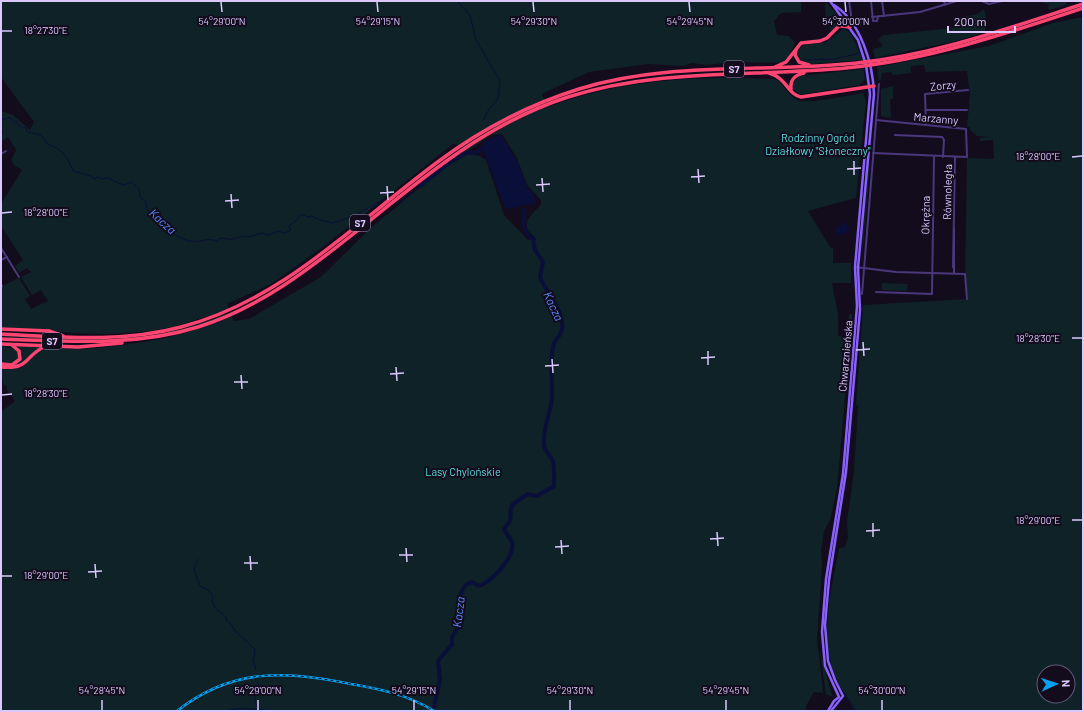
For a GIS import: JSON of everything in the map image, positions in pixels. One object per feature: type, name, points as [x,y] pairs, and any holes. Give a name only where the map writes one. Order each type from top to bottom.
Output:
[{"type":"highway","name":"S7","points":[[1,339],[94,342],[143,339],[200,326],[234,313],[272,294],[314,265],[458,152],[498,127],[535,109],[589,90],[634,81],[690,75],[764,72],[858,65],[923,56],[965,46],[1083,5]]},
{"type":"highway","points":[[768,68],[783,64],[801,43],[824,40],[846,20]]},
{"type":"highway","points":[[841,26],[851,26]]},
{"type":"highway","points":[[796,49],[795,55],[799,62],[813,68]]},
{"type":"highway","points":[[791,90],[790,84],[794,77],[813,68]]},
{"type":"highway","name":"S7","points":[[1,329],[49,331],[66,337],[118,337],[162,331],[214,316],[249,302],[299,271],[464,143],[510,116],[550,99],[599,84],[645,75],[694,71],[813,68]]},
{"type":"highway","points":[[764,72],[779,77],[796,95],[803,97],[872,87]]},
{"type":"highway","points":[[1,334],[66,337]]},
{"type":"highway","points":[[1,344],[93,347],[143,339]]},
{"type":"highway","points":[[1,366],[12,365],[20,359],[19,350],[11,345]]},
{"type":"highway","points":[[1,366],[14,368],[22,366],[37,351],[47,346]]},
{"type":"main road","name":"Chwarznieńska","points":[[828,711],[834,701],[840,697],[828,676],[822,646],[824,592],[846,472],[860,310],[856,267],[873,114],[872,87],[868,55],[851,26],[831,2]]},
{"type":"main road","name":"Chwarznieńska","points":[[831,711],[844,696],[830,666],[825,638],[827,596],[833,545]]},
{"type":"street","name":"Chwarznieńska","points":[[849,1],[851,26]]},
{"type":"street","points":[[871,1],[873,20],[876,22],[878,17]]},
{"type":"street","points":[[882,1],[884,16]]},
{"type":"street","points":[[944,1],[945,5]]},
{"type":"street","points":[[872,17],[914,13],[958,1]]},
{"type":"street","points":[[982,1],[989,4],[1002,1]]},
{"type":"street","name":"Chwarznieńska","points":[[846,20],[849,10]]},
{"type":"street","points":[[862,294],[879,84]]},
{"type":"street","name":"Zorzy","points":[[926,126],[925,94],[968,90]]},
{"type":"street","points":[[926,110],[967,110]]},
{"type":"street","name":"Marzanny","points":[[876,120],[967,129],[966,157],[955,157]]},
{"type":"street","points":[[895,135],[942,137],[944,140],[943,157]]},
{"type":"street","points":[[1,154],[6,151]]},
{"type":"street","points":[[874,154],[955,157]]},
{"type":"street","name":"Okrężna","points":[[876,292],[931,294],[934,156]]},
{"type":"street","name":"Równoległa","points":[[954,273],[955,157]]},
{"type":"street","points":[[1,248],[20,278]]},
{"type":"street","points":[[1,260],[7,257]]},
{"type":"street","points":[[856,267],[896,272],[965,274],[967,299]]},
{"type":"green space","name":"Lasy Chylońskie","points":[[1,1],[801,1],[801,12],[781,13],[774,21],[777,35],[789,36],[795,43],[788,57],[780,63],[733,62],[707,65],[692,63],[683,66],[648,64],[589,72],[542,94],[547,107],[604,90],[632,85],[660,81],[716,78],[775,79],[781,83],[794,98],[802,101],[819,101],[863,93],[866,101],[856,198],[808,211],[830,247],[833,248],[833,263],[851,263],[851,283],[832,283],[838,315],[838,336],[847,337],[849,314],[852,314],[852,320],[837,488],[830,520],[824,531],[821,550],[822,567],[817,639],[825,708],[823,693],[814,692],[806,706],[806,711],[1,711],[1,412],[15,401],[7,390],[7,386],[3,385],[1,368],[21,368],[37,352],[44,349],[96,348],[131,344],[166,338],[216,323],[232,316],[234,321],[249,319],[321,277],[373,226],[469,147],[453,144],[323,247],[271,284],[227,304],[229,309],[174,326],[137,332],[98,334],[1,327],[1,287],[19,278],[30,296],[25,299],[31,309],[48,301],[41,290],[32,295],[21,277],[31,272],[27,268],[19,273],[15,266],[23,260],[1,226],[1,204],[22,170],[14,165],[11,160],[16,150],[8,137],[2,141],[1,139],[3,130],[1,128],[1,111],[13,115],[30,130],[34,122],[1,77]],"holes":[[[502,134],[517,158],[527,185],[541,200],[541,204],[527,222],[528,230],[536,240],[528,240],[504,215],[486,160],[480,156],[465,153],[491,135]]]},
{"type":"green space","points":[[825,1],[841,19],[839,25],[830,31],[830,25],[826,25]]},
{"type":"green space","points":[[1042,1],[1069,1],[1065,5],[1050,10],[1048,9],[1049,4],[1043,3]]},
{"type":"green space","points":[[984,9],[986,18],[985,32],[956,41],[875,58],[873,49],[881,47],[882,44],[878,40],[883,35],[954,28],[954,19],[978,14]]},
{"type":"green space","points":[[1083,17],[1083,711],[855,711],[838,683],[831,665],[828,650],[827,621],[839,548],[845,547],[848,538],[847,521],[854,472],[858,405],[856,405],[863,305],[968,299],[965,275],[967,158],[994,159],[993,140],[980,141],[980,138],[990,137],[977,136],[970,130],[970,127],[967,127],[970,95],[967,71],[926,72],[924,65],[911,66],[911,73],[893,75],[891,72],[882,73],[881,80],[879,81],[877,67],[989,46],[1053,23]]},
{"type":"green space","points":[[842,28],[851,33],[863,60],[809,64],[801,62],[797,55],[798,50],[801,47],[807,44],[825,42],[832,38]]},
{"type":"green space","points":[[864,69],[865,80],[859,85],[804,94],[798,94],[793,89],[793,82],[799,76]]},
{"type":"green space","points":[[893,86],[893,99],[890,99],[891,118],[881,116],[881,89]]},
{"type":"green space","points":[[870,163],[863,247],[862,239]]},
{"type":"green space","points":[[882,283],[908,284],[907,291],[882,290]]},
{"type":"green space","points":[[230,312],[221,318],[184,330],[132,339],[80,340],[1,337],[42,336],[89,339],[125,338],[179,329],[213,319]]},
{"type":"green space","points":[[1,346],[16,349],[19,354],[18,360],[11,364],[1,363]]},
{"type":"green space","points":[[17,346],[41,347],[20,366],[16,365],[21,360],[22,354]]},
{"type":"green space","points":[[820,651],[832,696],[826,695]]},
{"type":"shaded area","points":[[500,134],[517,161],[527,187],[534,194],[535,203],[507,209],[505,208],[482,143]]},
{"type":"shaded area","points":[[845,222],[850,230],[839,236],[835,229]]},
{"type":"waterway","points":[[457,1],[470,15],[476,40],[500,81],[498,99],[489,109],[483,121]]},
{"type":"waterway","points":[[824,44],[843,29],[847,29],[855,39],[862,58]]},
{"type":"waterway","points":[[801,60],[835,59],[860,53]]},
{"type":"waterway","points":[[864,68],[866,82]]},
{"type":"waterway","points":[[865,97],[866,92]]},
{"type":"waterway","name":"Kacza","points":[[1,116],[3,120],[10,117],[14,122],[17,122],[19,126],[26,128],[27,132],[42,136],[47,144],[57,148],[64,154],[73,171],[91,176],[94,179],[97,177],[102,179],[108,178],[123,185],[132,182],[139,189],[140,197],[146,202],[147,210],[177,236],[189,241],[217,241],[220,238],[233,239],[241,236],[249,237],[262,233],[269,235],[278,231],[284,233],[290,231],[289,226],[297,220],[300,215],[305,215],[307,217],[312,216],[320,220],[333,223],[353,216]]},
{"type":"waterway","name":"Kacza","points":[[420,186],[449,163],[466,153],[476,153],[481,149],[487,149]]},
{"type":"waterway","name":"Kacza","points":[[395,204],[402,201],[417,189]]},
{"type":"waterway","name":"Kacza","points":[[354,216],[384,199]]},
{"type":"waterway","name":"Kacza","points":[[524,210],[524,226],[528,235],[533,239],[535,250],[543,262],[540,277],[554,301],[560,315],[562,322],[560,335]]},
{"type":"waterway","name":"Kacza","points":[[434,707],[440,680],[438,661],[452,644],[452,637],[459,625],[460,596],[464,588],[467,584],[473,582],[478,586],[483,584],[495,575],[506,562],[512,549],[512,543],[504,529],[510,521],[511,508],[513,504],[528,494],[537,496],[554,486],[553,461],[545,449],[544,439],[552,398],[552,350],[558,337]]},
{"type":"waterway","points":[[198,559],[194,570],[200,586],[209,590],[213,597],[212,601],[216,609],[226,617],[227,621],[236,632],[254,648],[255,654],[253,660],[256,670]]},
{"type":"waterway","points":[[258,683],[260,688],[255,697],[255,702],[260,710]]},
{"type":"waterway","points":[[845,694],[857,711]]},
{"type":"waterway","points":[[227,711],[242,709],[271,711]]},
{"type":"railway","points":[[177,711],[198,697],[219,686],[260,676],[282,675],[362,686],[404,697],[424,705],[434,711]]},
{"type":"park label","name":"Rodzinny Ogród Działkowy \"Słoneczny\"","points":[[818,143]]}]
